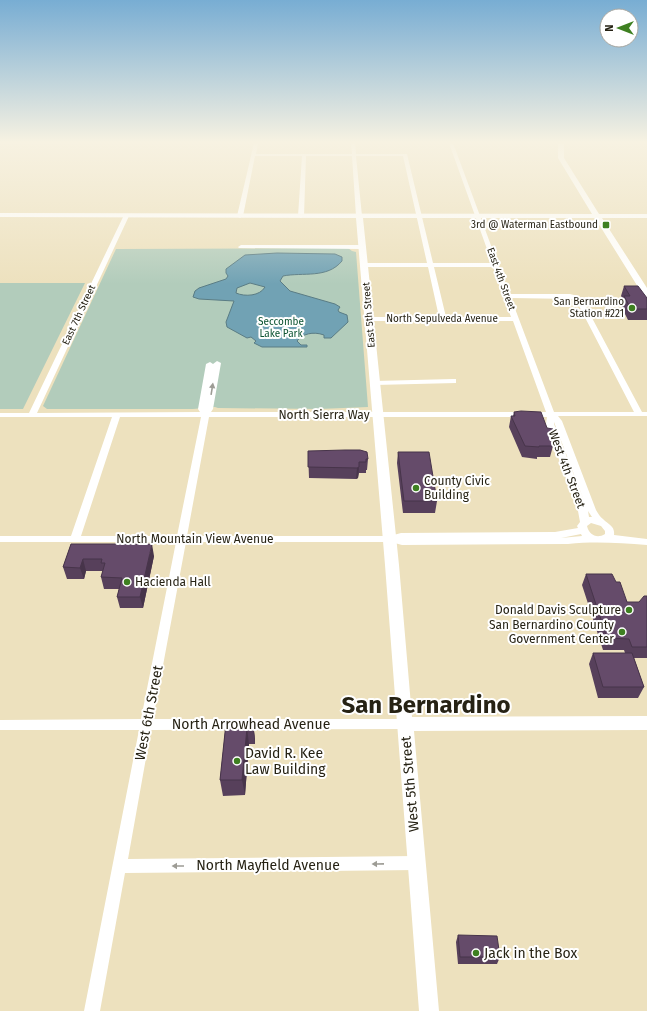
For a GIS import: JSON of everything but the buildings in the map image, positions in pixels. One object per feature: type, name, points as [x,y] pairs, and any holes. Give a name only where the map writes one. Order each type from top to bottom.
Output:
[{"type":"main road","points":[[580,190],[647,294]]},
{"type":"main road","points":[[0,216],[647,216]]},
{"type":"main road","name":"East 5th Street","points":[[359,216],[378,414]]},
{"type":"main road","name":"West 5th Street","points":[[378,414],[390,539],[429,1011]]},
{"type":"main road","name":"North Arrowhead Avenue","points":[[405,724],[647,723]]},
{"type":"street","points":[[240,216],[246,190]]},
{"type":"street","points":[[301,216],[302,190]]},
{"type":"street","points":[[357,190],[359,216]]},
{"type":"street","points":[[412,190],[443,319]]},
{"type":"street","name":"East 4th Street","points":[[468,190],[551,414]]},
{"type":"street","name":"East 7th Street","points":[[32,415],[126,216]]},
{"type":"street","points":[[241,247],[363,247]]},
{"type":"street","points":[[364,264],[496,265]]},
{"type":"street","points":[[507,296],[576,297],[580,301],[643,414]]},
{"type":"street","name":"North Sepulveda Avenue","points":[[369,319],[516,319]]},
{"type":"street","name":"West 6th Street","points":[[92,1011],[205,415],[202,409],[213,363]]},
{"type":"street","points":[[375,383],[453,381]]},
{"type":"street","name":"West 4th Street","points":[[551,414],[558,421],[592,510],[600,522]]},
{"type":"street","name":"West 4th Street","points":[[551,414],[550,424],[583,511],[583,526]]},
{"type":"street","name":"North Sierra Way","points":[[0,415],[643,414]]},
{"type":"street","points":[[75,539],[117,415]]},
{"type":"street","points":[[608,534],[604,524],[600,522],[590,520],[583,526],[590,538],[599,540],[608,534],[647,536]]},
{"type":"street","name":"North Mountain View Avenue","points":[[390,539],[401,536],[570,534],[583,526]]},
{"type":"street","points":[[608,534],[647,542]]},
{"type":"street","name":"North Mountain View Avenue","points":[[0,539],[390,539],[402,542],[496,542],[568,541],[590,538]]},
{"type":"street","name":"North Arrowhead Avenue","points":[[0,724],[405,724]]},
{"type":"street","name":"North Mayfield Avenue","points":[[120,866],[417,863]]},
{"type":"green space","name":"Seccombe Lake Park","points":[[348,248],[356,252],[368,407],[319,409],[215,407],[193,409],[47,409],[43,406],[116,249]]},
{"type":"green space","points":[[0,283],[85,283],[23,409],[0,409]]},
{"type":"water","points":[[277,253],[335,254],[342,257],[342,261],[336,267],[322,273],[283,276],[280,281],[290,291],[335,304],[340,307],[338,310],[339,312],[347,315],[348,322],[331,338],[324,338],[324,335],[312,333],[297,341],[301,345],[307,345],[307,347],[262,347],[254,343],[256,341],[251,337],[247,338],[227,327],[226,322],[234,301],[199,299],[193,297],[195,291],[199,288],[226,279],[228,276],[226,269],[245,255]],"holes":[[[250,283],[265,287],[260,292],[252,295],[236,293],[237,288]]]},
{"type":"place","name":"3rd @ Waterman Eastbound","points":[[606,225]]},
{"type":"place","name":"San Bernardino Station #221","points":[[632,308]]},
{"type":"place","name":"County Civic Building","points":[[416,488]]},
{"type":"place","name":"Hacienda Hall","points":[[127,582]]},
{"type":"place","name":"Donald Davis Sculpture","points":[[629,610]]},
{"type":"place","name":"San Bernardino County Government Center","points":[[622,632]]},
{"type":"place","name":"David R. Kee Law Building","points":[[237,761]]},
{"type":"place","name":"Jack in the Box","points":[[476,953]]},
{"type":"district","name":"San Bernardino","points":[[426,705]]}]
